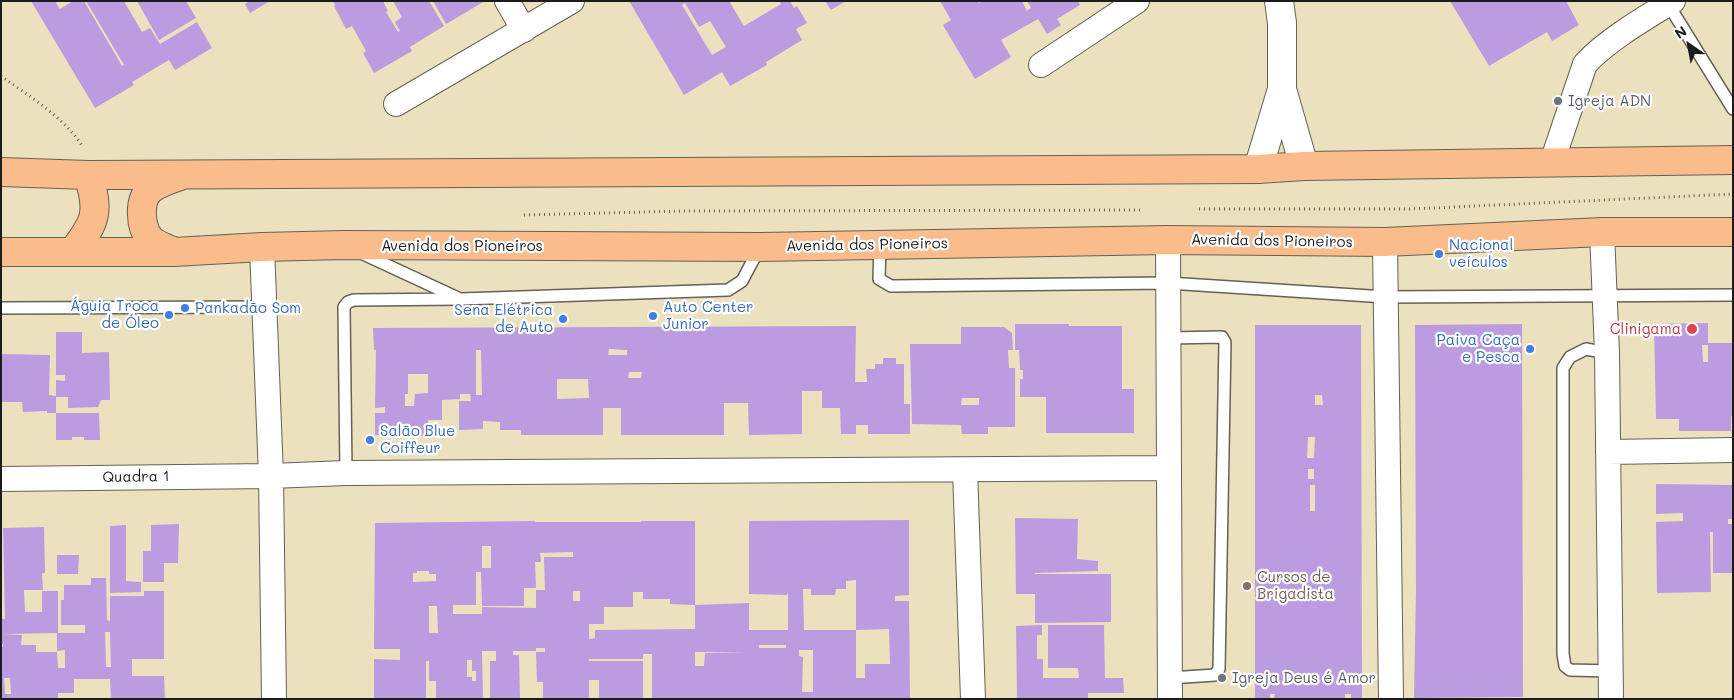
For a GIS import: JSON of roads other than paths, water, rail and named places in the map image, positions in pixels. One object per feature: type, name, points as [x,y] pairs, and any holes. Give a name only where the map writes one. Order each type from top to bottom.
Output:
[{"type":"main road","points":[[1701,160],[1733,179]]},
{"type":"main road","points":[[1,172],[88,175],[1258,169],[1304,166],[1733,160]]},
{"type":"main road","points":[[174,252],[152,241],[145,231],[142,219],[144,200],[152,188],[186,173]]},
{"type":"main road","points":[[72,251],[88,231],[94,219],[94,194],[88,175]]},
{"type":"main road","points":[[1695,232],[1733,212]]},
{"type":"main road","name":"Avenida dos Pioneiros","points":[[1,252],[174,252],[344,245],[760,247],[1168,240],[1385,242],[1602,232],[1733,232]]},
{"type":"street","points":[[507,1],[524,30]]},
{"type":"street","points":[[396,104],[572,1]]},
{"type":"street","points":[[1279,1],[1282,23],[1282,90],[1304,166]]},
{"type":"street","points":[[1552,162],[1585,64],[1595,53],[1671,3]]},
{"type":"street","points":[[1041,65],[1122,5]]},
{"type":"street","points":[[1258,169],[1282,90]]},
{"type":"street","points":[[1602,232],[1607,353],[1611,699]]},
{"type":"street","points":[[1168,240],[1170,688]]},
{"type":"street","points":[[1385,242],[1391,699]]},
{"type":"street","points":[[262,247],[271,476],[274,699]]},
{"type":"street","points":[[1608,452],[1733,450]]},
{"type":"street","name":"Quadra 1","points":[[1,479],[271,476],[346,473],[1168,468]]},
{"type":"street","points":[[965,470],[973,699]]},
{"type":"lane","points":[[1671,3],[1733,109]]},
{"type":"lane","points":[[344,245],[462,299]]},
{"type":"lane","points":[[880,245],[879,278],[891,286],[1168,283],[1386,297],[1733,295]]},
{"type":"lane","points":[[346,473],[344,307],[346,304],[354,300],[462,299],[728,290],[742,281],[760,247]]},
{"type":"lane","points":[[1,308],[264,307]]},
{"type":"lane","points":[[1168,338],[1222,337],[1225,342],[1219,669],[1215,675],[1170,688]]},
{"type":"lane","points":[[1607,353],[1586,349],[1570,357],[1563,368],[1563,654],[1565,666],[1570,670],[1611,671]]},
{"type":"place","name":"Igreja ADN","points":[[1558,101]]},
{"type":"place","name":"Nacional veículos","points":[[1439,254]]},
{"type":"place","name":"Pankadão Som","points":[[185,308]]},
{"type":"place","name":"Águia Troca de Óleo","points":[[169,315]]},
{"type":"place","name":"Auto Center Junior","points":[[653,316]]},
{"type":"place","name":"Sena Elétrica de Auto","points":[[563,319]]},
{"type":"place","name":"Clinigama","points":[[1692,329]]},
{"type":"place","name":"Paiva Caça e Pesca","points":[[1530,349]]},
{"type":"place","name":"Salão Blue Coiffeur","points":[[370,440]]},
{"type":"place","name":"Cursos de Brigadista","points":[[1247,586]]},
{"type":"place","name":"Igreja Deus é Amor","points":[[1222,678]]}]
